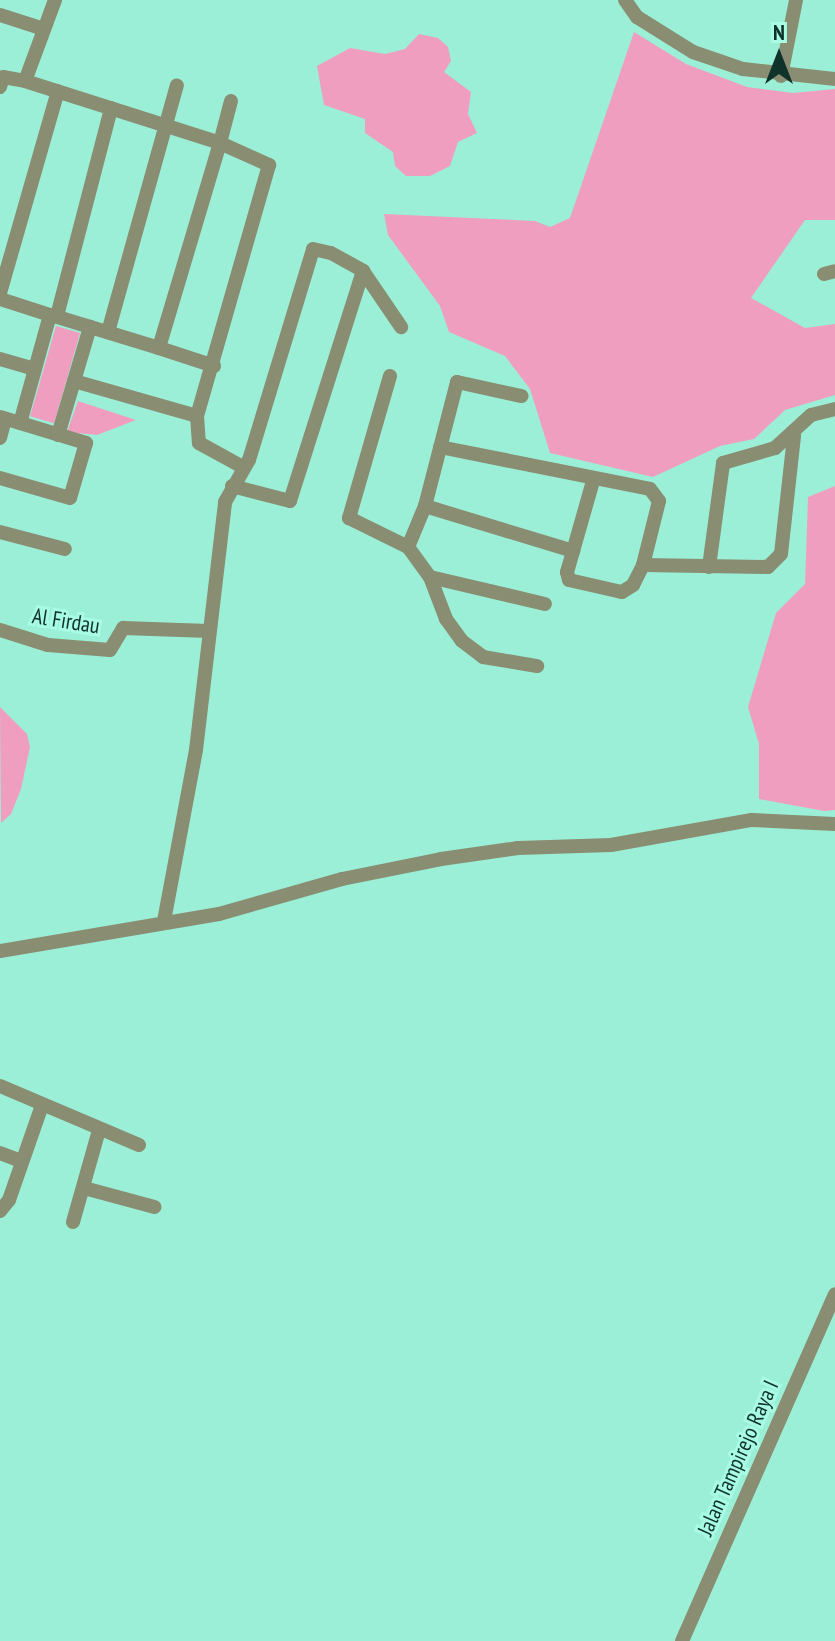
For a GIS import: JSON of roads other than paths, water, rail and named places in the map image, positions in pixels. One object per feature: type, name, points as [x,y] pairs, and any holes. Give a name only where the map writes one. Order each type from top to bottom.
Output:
[{"type":"street","points":[[25,81],[55,0]]},
{"type":"street","points":[[625,0],[637,17],[693,52],[781,76],[835,79]]},
{"type":"street","points":[[781,76],[796,0]]},
{"type":"street","points":[[0,15],[44,29]]},
{"type":"street","points":[[0,87],[3,77],[25,81],[220,143],[269,165],[214,366],[197,416],[199,443],[241,466]]},
{"type":"street","points":[[108,332],[177,85]]},
{"type":"street","points":[[0,293],[58,91]]},
{"type":"street","points":[[159,348],[231,101]]},
{"type":"street","points":[[20,423],[54,316],[111,108]]},
{"type":"street","points":[[164,921],[196,750],[225,502],[241,466],[249,460],[309,255],[320,249],[363,271],[401,327]]},
{"type":"street","points":[[232,486],[290,501],[363,271]]},
{"type":"street","points":[[0,299],[214,366]]},
{"type":"street","points":[[58,435],[90,327]]},
{"type":"street","points":[[0,359],[35,369]]},
{"type":"street","points":[[390,376],[349,518],[408,547],[430,577],[446,619],[462,641],[483,657],[537,666]]},
{"type":"street","points":[[74,381],[197,416]]},
{"type":"street","points":[[408,547],[425,506],[457,382],[521,396]]},
{"type":"street","points":[[709,567],[723,463],[764,453],[794,436],[811,415],[835,409]]},
{"type":"street","points":[[0,438],[3,418],[86,443],[70,498],[0,478]]},
{"type":"street","points":[[643,565],[768,567],[779,560],[794,436]]},
{"type":"street","points":[[440,447],[593,481],[650,489],[657,496],[643,565],[633,585],[622,592],[569,580],[573,551],[593,481]]},
{"type":"street","points":[[425,506],[573,551]]},
{"type":"street","points":[[0,532],[65,549]]},
{"type":"street","points":[[430,577],[545,604]]},
{"type":"street","name":"Al Firdau","points":[[0,630],[48,645],[110,650],[123,628],[209,631]]},
{"type":"street","points":[[0,951],[219,914],[382,869],[503,850],[611,845],[752,820],[835,824]]},
{"type":"street","points":[[0,1086],[139,1145]]},
{"type":"street","points":[[0,1211],[9,1200],[42,1105]]},
{"type":"street","points":[[73,1222],[99,1130]]},
{"type":"street","points":[[0,1153],[21,1161]]},
{"type":"street","points":[[84,1188],[155,1207]]},
{"type":"street","name":"Jalan Tampirejo Raya I","points":[[682,1641],[835,1294]]}]
